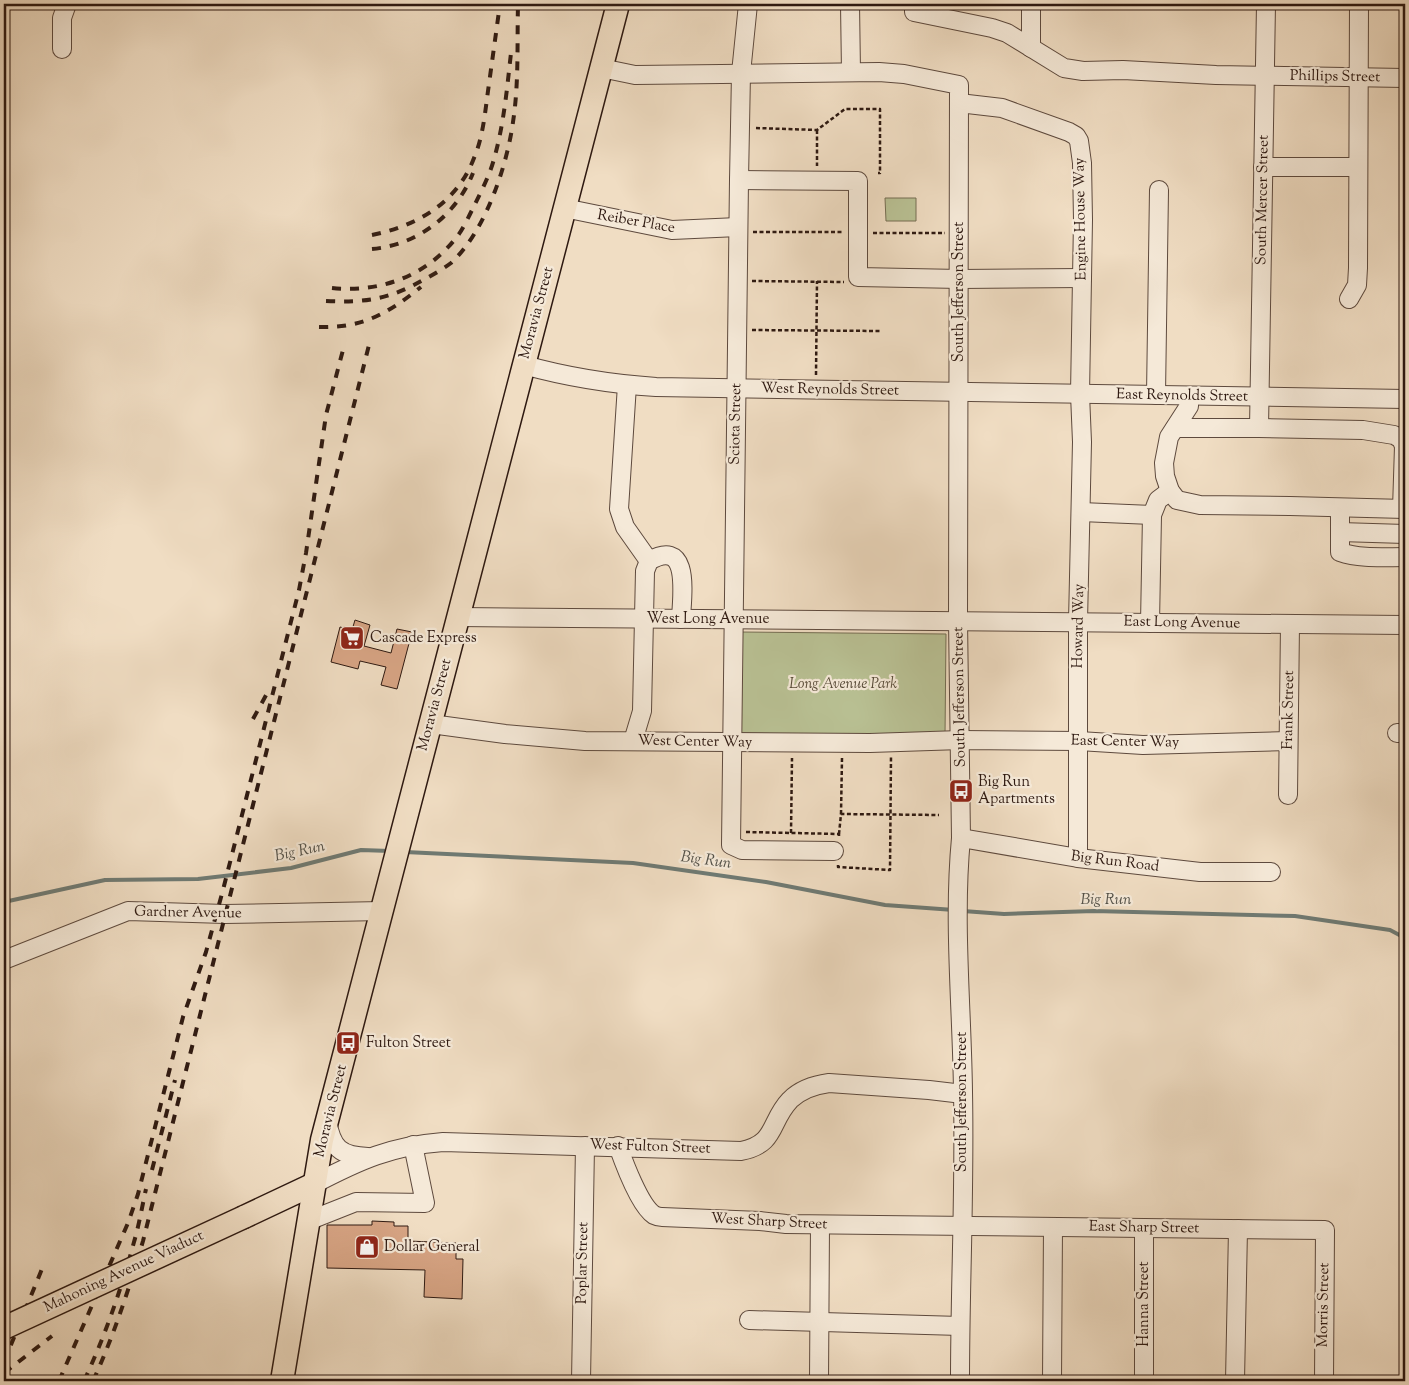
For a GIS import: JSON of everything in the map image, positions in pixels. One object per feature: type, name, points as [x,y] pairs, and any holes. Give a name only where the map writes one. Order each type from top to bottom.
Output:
[{"type":"main road","name":"Moravia Street","points":[[282,1381],[314,1184],[327,1121],[618,4]]},
{"type":"main road","name":"Mahoning Avenue Viaduct","points":[[4,1328],[314,1184]]},
{"type":"street","points":[[62,49],[62,18],[67,4]]},
{"type":"street","name":"Sciota Street","points":[[748,4],[741,73],[738,180],[731,845],[742,850],[838,846]]},
{"type":"street","points":[[850,4],[850,72]]},
{"type":"street","name":"Phillips Street","points":[[914,4],[914,12],[992,28],[1007,33],[1064,68],[1083,71],[1123,70],[1168,74],[1405,78]]},
{"type":"street","points":[[1031,4],[1031,48]]},
{"type":"street","name":"South Mercer Street","points":[[1259,428],[1266,4]]},
{"type":"street","points":[[1349,299],[1358,281],[1360,4]]},
{"type":"street","points":[[601,68],[635,75],[850,72],[904,74],[959,85],[959,103]]},
{"type":"street","name":"Engine House Way","points":[[959,103],[1002,108],[1020,113],[1069,132],[1076,136],[1079,141],[1082,173],[1080,394]]},
{"type":"street","name":"South Jefferson Street","points":[[959,103],[958,620],[961,838],[958,869],[958,929],[963,1094],[960,1381]]},
{"type":"street","points":[[1263,167],[1358,167]]},
{"type":"street","points":[[738,180],[858,181],[858,277],[960,279],[1082,278]]},
{"type":"street","points":[[1156,395],[1159,190]]},
{"type":"street","name":"Reiber Place","points":[[564,208],[672,230],[738,228]]},
{"type":"street","name":"West Reynolds Street","points":[[524,365],[577,378],[656,387],[959,392]]},
{"type":"street","points":[[626,385],[619,509],[625,527],[649,561]]},
{"type":"street","name":"East Reynolds Street","points":[[959,392],[1405,399]]},
{"type":"street","name":"Howard Way","points":[[1078,858],[1078,622],[1082,442],[1080,394]]},
{"type":"street","points":[[1175,428],[1362,430],[1394,434],[1401,438],[1404,446],[1404,509],[1200,505],[1177,500],[1170,491],[1164,476],[1164,463],[1169,437],[1189,406],[1189,396]]},
{"type":"street","points":[[1150,623],[1152,515],[1158,500],[1170,491]]},
{"type":"street","points":[[1340,508],[1340,552],[1369,557],[1405,558]]},
{"type":"street","points":[[1081,512],[1152,515]]},
{"type":"street","points":[[1340,532],[1405,534]]},
{"type":"street","points":[[633,741],[642,711],[645,571],[649,561],[659,555],[670,555],[677,561],[682,573],[681,619]]},
{"type":"street","name":"West Long Avenue","points":[[458,617],[958,620]]},
{"type":"street","name":"East Long Avenue","points":[[958,620],[1405,625]]},
{"type":"street","name":"Frank Street","points":[[1288,795],[1290,624]]},
{"type":"street","name":"West Center Way","points":[[430,724],[543,738],[633,741],[870,743],[961,740]]},
{"type":"street","name":"East Center Way","points":[[961,740],[1079,741],[1142,745],[1288,741]]},
{"type":"street","name":"Big Run Road","points":[[961,838],[1078,858],[1200,872],[1271,872]]},
{"type":"street","name":"Gardner Avenue","points":[[4,960],[128,911],[225,914],[382,911]]},
{"type":"street","name":"West Fulton Street","points":[[314,1184],[368,1158],[413,1145],[443,1142],[741,1150],[752,1148],[762,1143],[770,1135],[781,1112],[790,1101],[801,1091],[814,1085],[829,1083],[963,1094]]},
{"type":"street","points":[[327,1121],[333,1142],[338,1148],[345,1154],[368,1158]]},
{"type":"street","points":[[308,1221],[356,1202],[425,1203],[413,1145]]},
{"type":"street","name":"Poplar Street","points":[[581,1381],[585,1146]]},
{"type":"street","name":"West Sharp Street","points":[[618,1146],[646,1206],[654,1215],[662,1218],[820,1225],[962,1226]]},
{"type":"street","points":[[819,1381],[820,1225]]},
{"type":"street","name":"East Sharp Street","points":[[962,1226],[1325,1230]]},
{"type":"street","points":[[1052,1381],[1053,1227]]},
{"type":"street","name":"Hanna Street","points":[[1144,1228],[1144,1381]]},
{"type":"street","points":[[1235,1381],[1238,1229]]},
{"type":"street","name":"Morris Street","points":[[1324,1381],[1325,1230]]},
{"type":"street","points":[[749,1320],[960,1326]]},
{"type":"path","points":[[751,128],[817,130],[845,109],[880,109],[880,173],[878,173]]},
{"type":"path","points":[[817,130],[818,173]]},
{"type":"path","points":[[751,281],[848,282],[858,277]]},
{"type":"path","points":[[816,378],[817,281]]},
{"type":"path","points":[[750,330],[882,331]]},
{"type":"path","points":[[791,833],[792,751]]},
{"type":"path","points":[[842,751],[838,867],[890,870],[891,752]]},
{"type":"path","points":[[841,814],[939,815]]},
{"type":"path","points":[[744,832],[791,833],[838,846]]},
{"type":"green space","points":[[885,198],[916,198],[916,221],[886,221]]},
{"type":"green space","name":"Long Avenue Park","points":[[741,632],[946,634],[945,736],[739,733]]},
{"type":"building","points":[[355,620],[370,625],[364,646],[391,653],[397,629],[412,632],[397,689],[381,685],[386,667],[360,661],[358,669],[331,662],[340,627],[352,630]]},
{"type":"building","points":[[372,1221],[394,1222],[394,1226],[408,1226],[408,1241],[456,1243],[456,1259],[463,1259],[462,1299],[424,1297],[425,1270],[327,1268],[327,1225],[372,1225]]},
{"type":"waterway","name":"Big Run","points":[[4,902],[105,880],[198,879],[291,868],[361,850],[390,851]]},
{"type":"waterway","name":"Big Run","points":[[405,852],[633,863],[766,882],[885,905],[954,910]]},
{"type":"waterway","name":"Big Run","points":[[963,911],[1004,914],[1094,911],[1295,916],[1390,930],[1405,938]]},
{"type":"railway","points":[[372,235],[405,226],[420,219],[446,200],[467,174],[482,133],[500,4]]},
{"type":"railway","points":[[326,301],[366,300],[389,295],[412,286],[451,263],[474,234],[493,197],[506,158],[510,139],[516,93],[518,4]]},
{"type":"railway","points":[[332,288],[351,289],[369,287],[403,278],[434,260],[459,234],[483,188],[494,159],[503,119],[511,53]]},
{"type":"railway","points":[[372,249],[404,241],[419,235],[433,226],[456,202],[466,188],[473,173]]},
{"type":"railway","points":[[319,327],[335,327],[362,322],[397,305],[421,287]]},
{"type":"railway","points":[[93,1381],[121,1312],[143,1241],[369,345]]},
{"type":"railway","points":[[59,1381],[128,1223],[138,1194],[183,1017],[206,952],[299,590],[326,415],[344,346]]},
{"type":"railway","points":[[253,719],[270,688]]},
{"type":"railway","points":[[152,1170],[175,1080]]},
{"type":"railway","points":[[84,1381],[106,1330],[118,1295],[136,1236],[146,1189]]},
{"type":"railway","points":[[4,1362],[44,1264]]},
{"type":"railway","points":[[4,1373],[52,1336]]},
{"type":"place","name":"Cascade Express","points":[[352,638]]},
{"type":"place","name":"Big Run Apartments","points":[[961,791]]},
{"type":"place","name":"Fulton Street","points":[[348,1043]]},
{"type":"place","name":"Dollar General","points":[[367,1247]]}]
